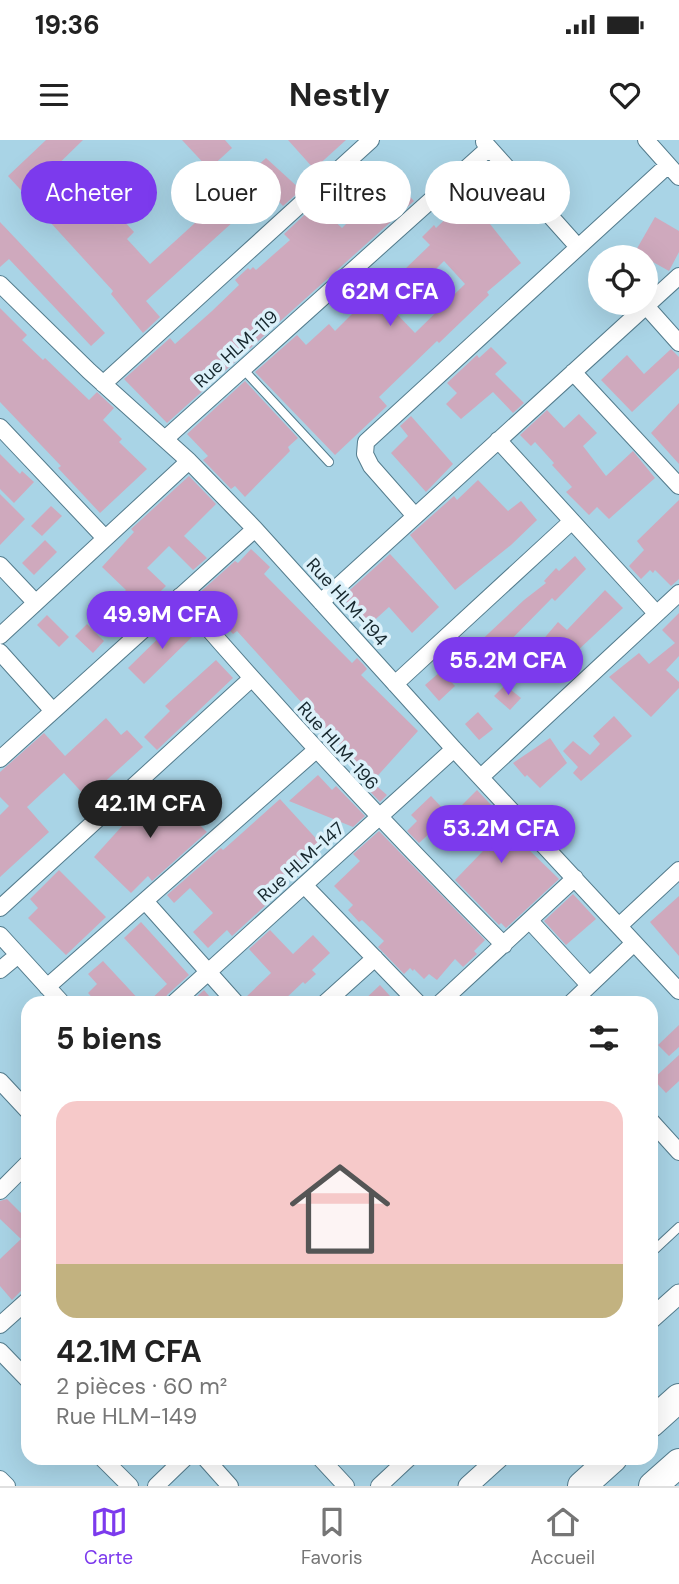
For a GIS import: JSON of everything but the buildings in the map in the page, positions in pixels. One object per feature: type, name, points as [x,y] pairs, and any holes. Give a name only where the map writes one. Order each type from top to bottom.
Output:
[{"type":"highway","points":[[658,1417],[679,1398]]},
{"type":"highway","points":[[653,1486],[679,1463]]},
{"type":"highway","points":[[582,1486],[605,1465]]},
{"type":"street","points":[[103,384],[371,140]]},
{"type":"street","points":[[415,516],[371,466],[366,454],[366,442],[578,247],[673,171],[646,140]]},
{"type":"street","points":[[486,144],[578,247]]},
{"type":"street","name":"Rue HLM-119","points":[[165,439],[486,144]]},
{"type":"street","points":[[658,295],[679,276]]},
{"type":"street","name":"Rue HLM-194","points":[[0,284],[103,384],[189,461],[255,529],[454,749],[679,991]]},
{"type":"street","points":[[321,602],[636,315]]},
{"type":"street","points":[[654,315],[679,343]]},
{"type":"street","points":[[573,372],[679,486]]},
{"type":"street","points":[[0,427],[104,538]]},
{"type":"street","points":[[498,440],[656,613]]},
{"type":"street","points":[[0,636],[189,461]]},
{"type":"street","points":[[396,684],[572,521]]},
{"type":"street","points":[[0,759],[255,529]]},
{"type":"street","points":[[0,565],[35,602]]},
{"type":"street","points":[[481,777],[679,593]]},
{"type":"street","name":"Rue HLM-196","points":[[180,596],[251,679],[378,818],[503,945]]},
{"type":"street","points":[[0,652],[53,711]]},
{"type":"street","points":[[0,908],[251,679]]},
{"type":"street","name":"Rue HLM-147","points":[[182,996],[454,749]]},
{"type":"street","points":[[47,987],[316,750]]},
{"type":"street","points":[[619,926],[679,870]]},
{"type":"street","points":[[448,996],[575,878]]},
{"type":"street","points":[[304,885],[411,996]]},
{"type":"street","points":[[145,901],[230,996]]},
{"type":"street","points":[[530,920],[589,985]]},
{"type":"street","points":[[0,935],[55,996]]},
{"type":"street","points":[[577,996],[634,943]]},
{"type":"street","points":[[0,970],[18,955]]},
{"type":"street","points":[[333,996],[375,958]]},
{"type":"street","points":[[0,1081],[21,1104]]},
{"type":"street","points":[[658,1128],[678,1149]]},
{"type":"street","points":[[0,1191],[21,1170]]},
{"type":"street","points":[[658,1313],[679,1294]]},
{"type":"street","points":[[0,1325],[21,1306]]},
{"type":"street","points":[[0,1351],[21,1373]]},
{"type":"street","points":[[109,1465],[130,1486]]},
{"type":"street","points":[[156,1486],[178,1465]]},
{"type":"street","points":[[211,1465],[230,1486]]},
{"type":"street","points":[[326,1465],[346,1486]]},
{"type":"street","points":[[379,1486],[402,1465]]},
{"type":"street","points":[[468,1486],[485,1465]]},
{"type":"street","points":[[0,1479],[7,1486]]},
{"type":"lane","points":[[243,369],[329,462]]},
{"type":"lane","points":[[658,1246],[679,1227]]}]
